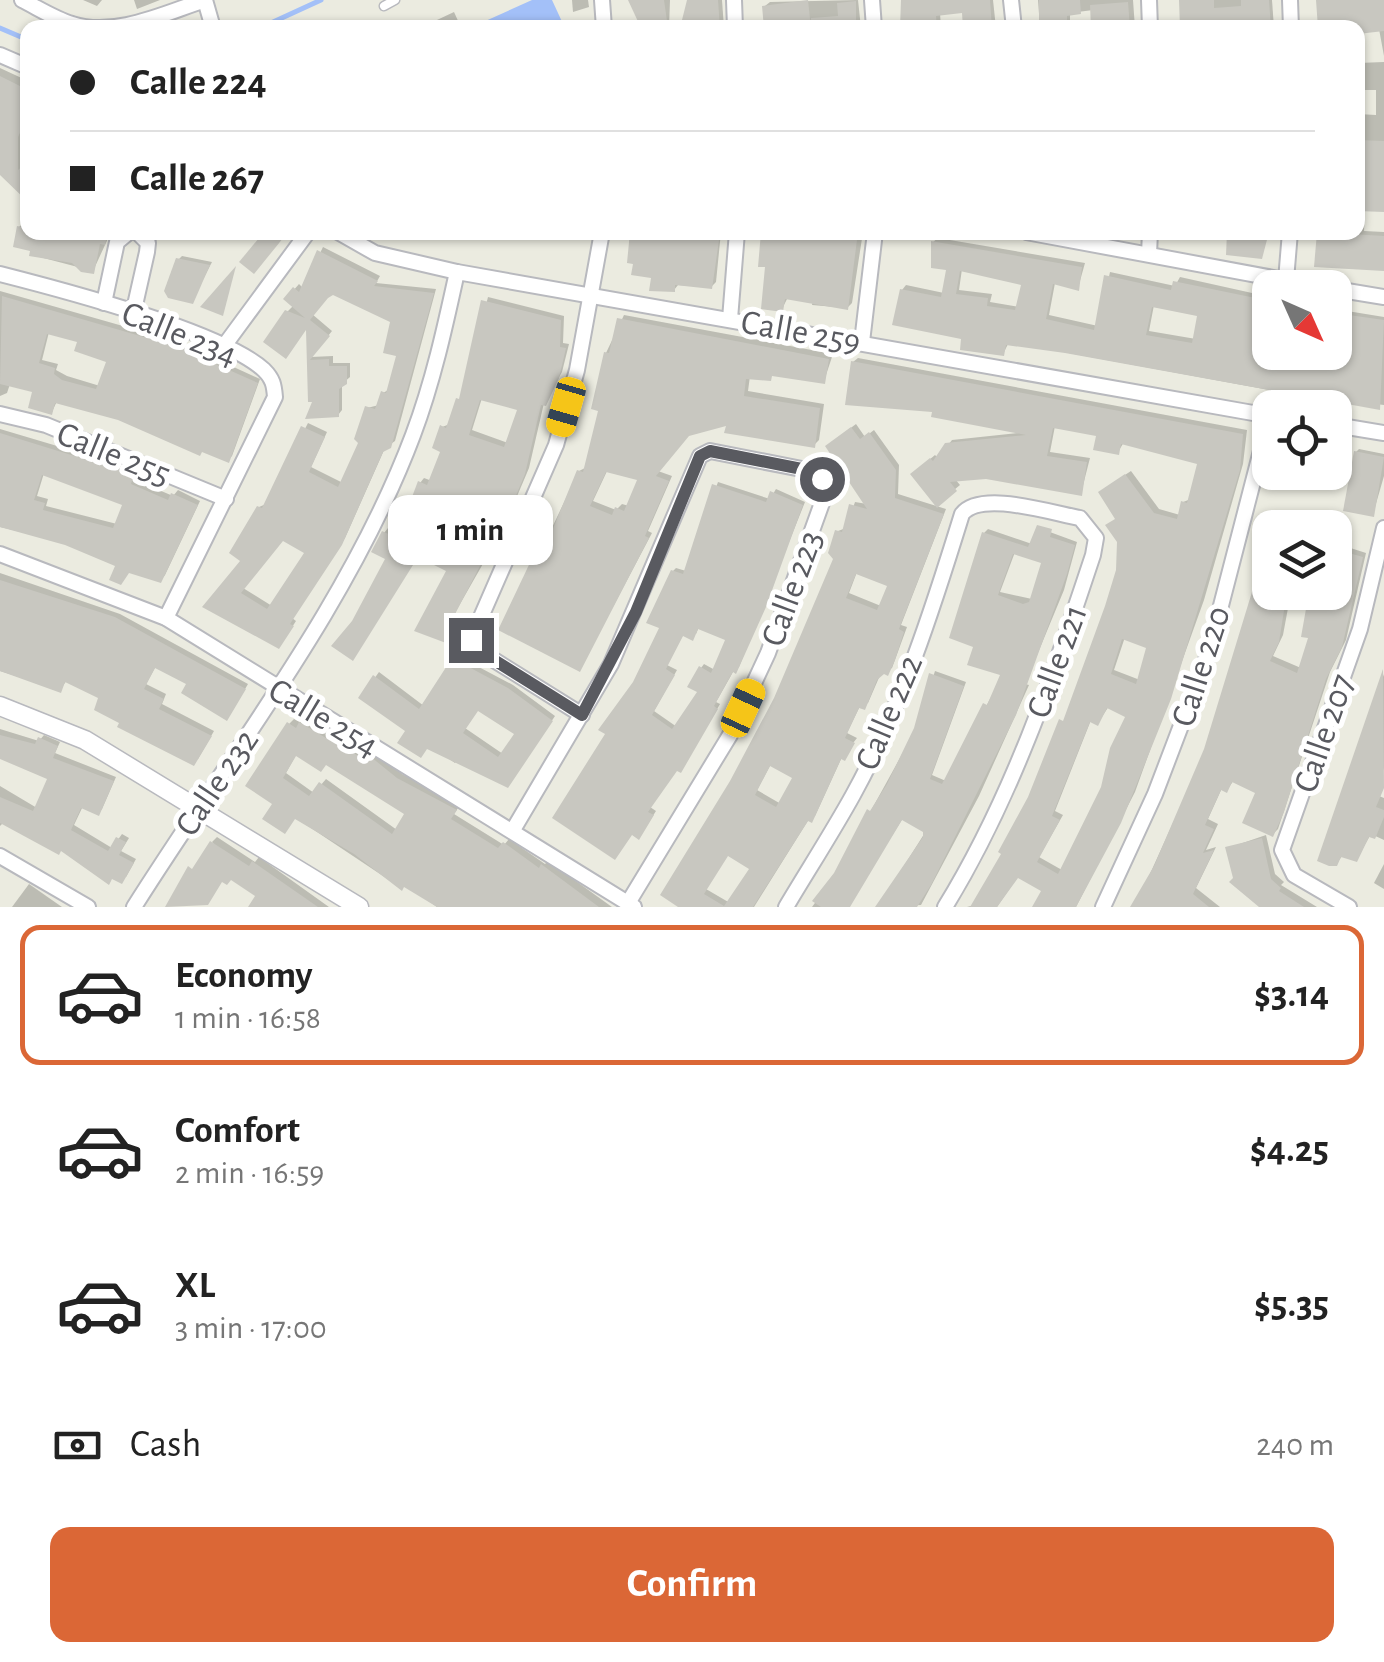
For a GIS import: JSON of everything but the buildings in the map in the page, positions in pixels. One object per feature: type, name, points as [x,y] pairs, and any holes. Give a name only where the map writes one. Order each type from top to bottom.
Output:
[{"type":"street","points":[[22,0],[63,20]]},
{"type":"street","points":[[144,20],[205,0]]},
{"type":"street","points":[[104,303],[120,240]]},
{"type":"street","points":[[133,314],[148,252],[145,240]]},
{"type":"street","points":[[224,346],[302,240]]},
{"type":"street","name":"Calle 259","points":[[351,240],[375,254],[457,272],[1252,413]]},
{"type":"street","points":[[513,830],[582,715],[478,650],[471,640],[556,445],[592,295],[601,240]]},
{"type":"street","points":[[730,319],[736,240]]},
{"type":"street","points":[[862,342],[874,240]]},
{"type":"street","points":[[1071,240],[1252,274]]},
{"type":"street","points":[[1149,254],[1150,240]]},
{"type":"street","points":[[1287,270],[1289,240]]},
{"type":"street","name":"Calle 232","points":[[134,907],[278,691],[380,508],[413,437],[434,373],[457,272]]},
{"type":"street","name":"Calle 234","points":[[0,274],[104,303],[224,346],[262,367],[274,381],[275,397],[166,618]]},
{"type":"street","points":[[1352,292],[1384,298]]},
{"type":"street","name":"Calle 255","points":[[0,414],[46,425],[226,499]]},
{"type":"street","points":[[1352,428],[1384,433]]},
{"type":"street","name":"Calle 223","points":[[582,715],[636,612],[700,456],[710,451],[817,472],[827,490],[801,568],[753,686],[692,803],[632,905]]},
{"type":"street","name":"Calle 220","points":[[1103,907],[1155,794],[1209,652],[1252,486]]},
{"type":"street","name":"Calle 221","points":[[945,907],[980,851],[1050,685],[1096,538],[1080,518],[986,502],[968,507]]},
{"type":"street","name":"Calle 222","points":[[786,907],[854,793],[881,736],[968,507]]},
{"type":"street","name":"Calle 207","points":[[1349,907],[1294,875],[1282,850],[1360,630],[1384,528]]},
{"type":"street","name":"Calle 254","points":[[0,554],[166,618],[278,691],[632,905]]},
{"type":"street","points":[[0,706],[86,740],[360,907]]},
{"type":"street","points":[[1,858],[88,907]]},
{"type":"lane","points":[[384,6],[395,0]]},
{"type":"water","points":[[532,0],[552,0],[561,20],[488,20]]},
{"type":"waterway","points":[[277,20],[321,0]]},
{"type":"waterway","points":[[0,28],[20,37]]},
{"type":"route","points":[[471,640],[478,650],[582,715],[636,612],[700,456],[710,451],[817,472],[822,479]]}]
